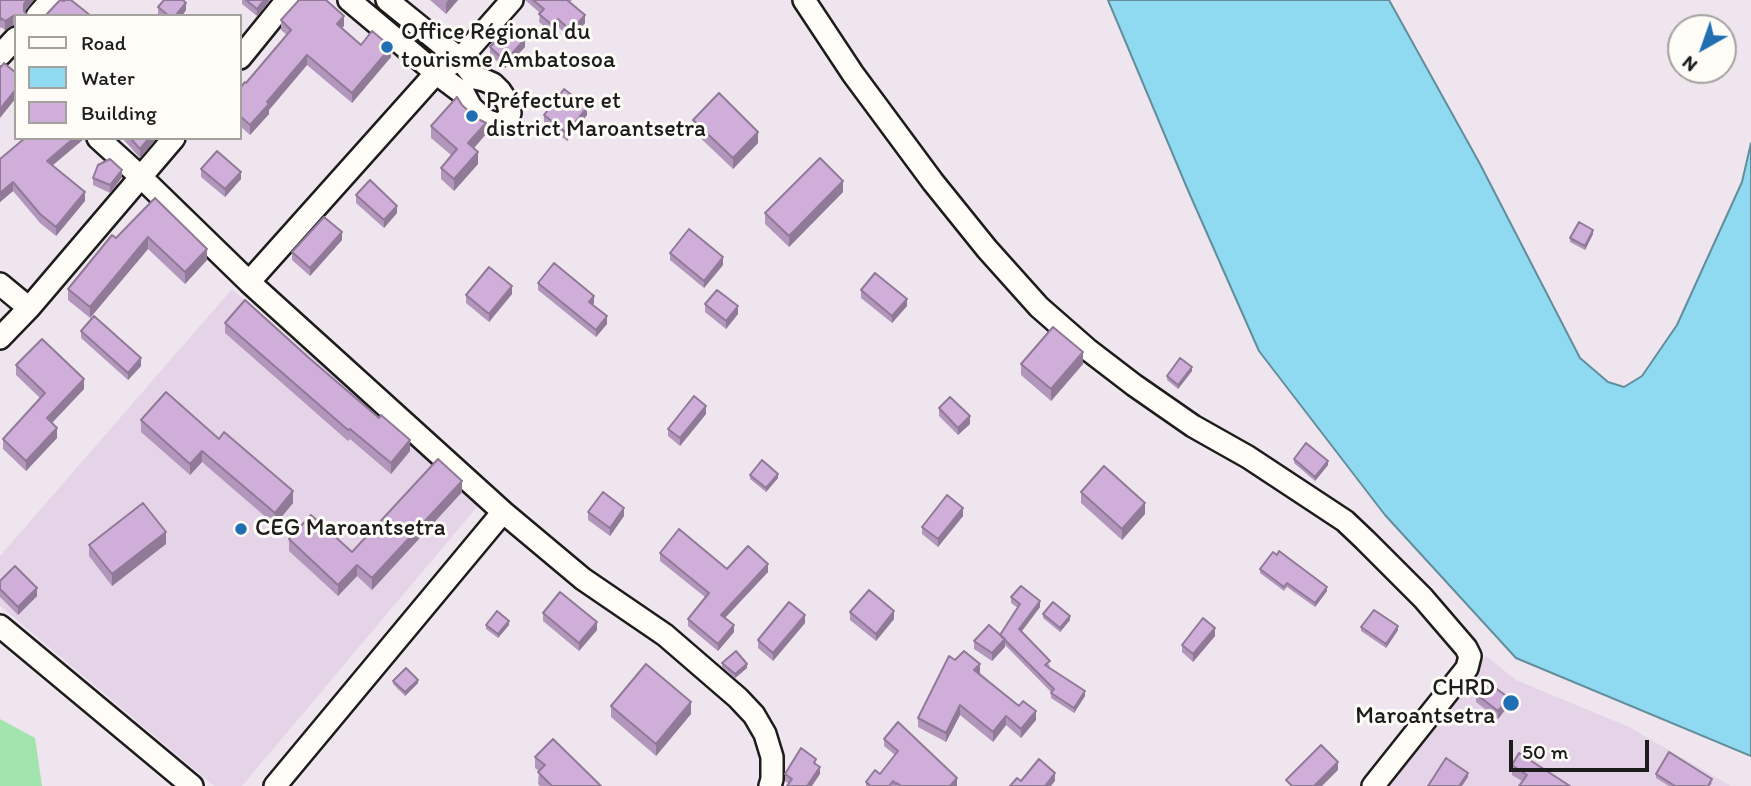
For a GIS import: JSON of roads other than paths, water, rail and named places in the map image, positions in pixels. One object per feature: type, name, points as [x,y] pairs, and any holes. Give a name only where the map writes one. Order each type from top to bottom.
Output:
[{"type":"street","points":[[39,14],[51,0]]},
{"type":"street","points":[[242,56],[287,0]]},
{"type":"street","points":[[349,0],[464,94],[471,107],[485,120],[501,124],[508,118],[510,113],[506,98],[493,85],[475,78],[460,59],[387,0]]},
{"type":"street","points":[[249,282],[436,73],[460,59],[512,0]]},
{"type":"street","points":[[804,0],[853,74],[933,182],[987,249],[1039,307],[1087,349],[1182,419],[1279,477],[1345,522],[1423,598],[1466,648],[1470,656],[1468,668],[1373,786]]},
{"type":"street","points":[[100,140],[249,282],[503,512],[583,579],[665,635],[746,706],[765,734],[772,757],[770,786]]},
{"type":"street","points":[[0,338],[29,308],[172,140]]},
{"type":"street","points":[[0,284],[29,308]]},
{"type":"street","points":[[275,786],[503,512]]},
{"type":"street","points":[[0,626],[192,786]]},
{"type":"water","points":[[1108,0],[1389,0],[1480,164],[1580,358],[1608,382],[1624,387],[1642,376],[1677,325],[1742,182],[1751,143],[1751,756],[1516,658],[1385,515],[1259,351]]},
{"type":"place","name":"Office Régional du tourisme Ambatosoa","points":[[387,47]]},
{"type":"place","name":"Préfecture et district Maroantsetra","points":[[472,116]]},
{"type":"place","name":"CEG Maroantsetra","points":[[241,529]]},
{"type":"place","name":"CHRD Maroantsetra","points":[[1511,703]]}]
